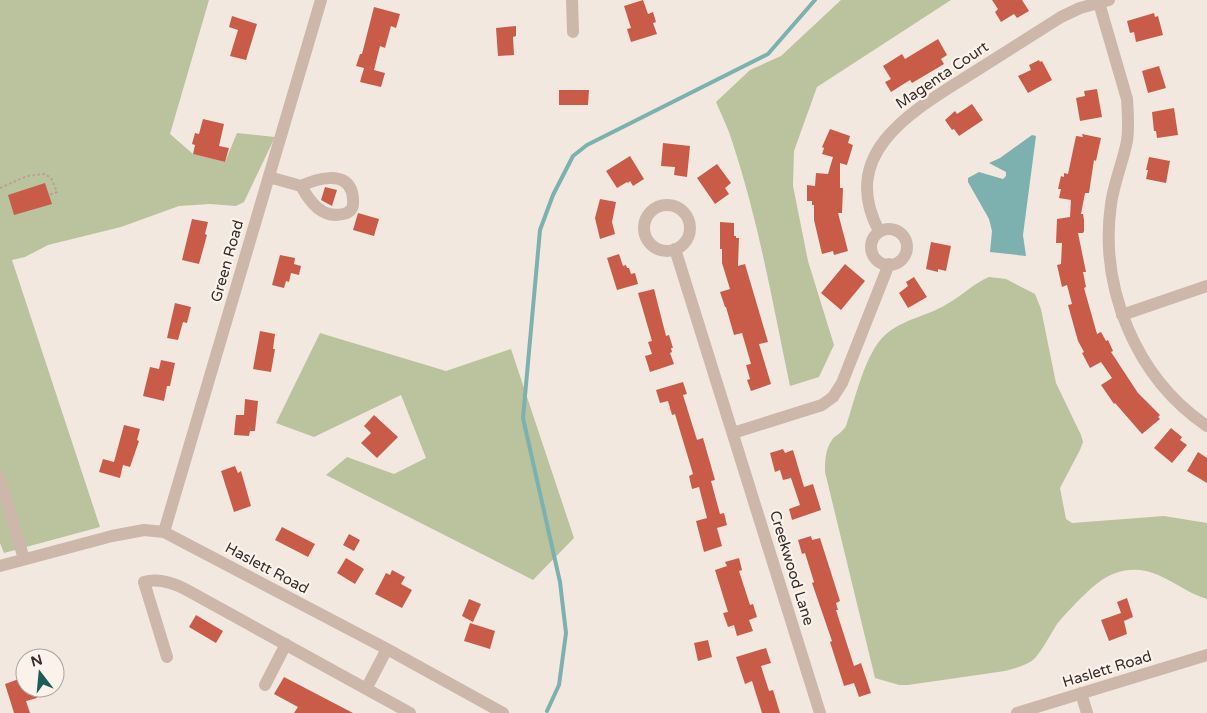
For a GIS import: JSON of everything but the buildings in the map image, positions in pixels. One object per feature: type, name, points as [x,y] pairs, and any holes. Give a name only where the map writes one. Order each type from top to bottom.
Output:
[{"type":"street","name":"Green Road","points":[[164,532],[321,0]]},
{"type":"street","points":[[572,0],[573,32]]},
{"type":"street","points":[[1104,2],[1128,112],[1127,140],[1114,186],[1109,222],[1112,277],[1122,315],[1138,350],[1160,382],[1187,410],[1207,426]]},
{"type":"street","name":"Magenta Court","points":[[879,231],[874,221],[868,198],[868,175],[876,152],[897,125],[925,103],[1061,17],[1080,8],[1104,2]]},
{"type":"street","points":[[269,177],[301,186]]},
{"type":"street","points":[[885,229],[896,230],[904,237],[906,242],[905,254],[902,258],[898,262],[889,264],[877,260],[871,251],[872,240],[879,231],[885,229]]},
{"type":"street","name":"Creekwood Lane","points":[[675,249],[820,713]]},
{"type":"street","points":[[732,432],[816,406],[828,401],[840,389],[889,264]]},
{"type":"street","points":[[1122,315],[1207,286]]},
{"type":"street","points":[[0,478],[24,559]]},
{"type":"street","name":"Haslett Road","points":[[0,566],[112,536],[144,530],[164,532],[387,649],[503,713]]},
{"type":"street","points":[[167,658],[144,582],[150,580],[162,581],[185,589],[410,713]]},
{"type":"street","points":[[265,685],[286,644]]},
{"type":"street","points":[[366,689],[387,649]]},
{"type":"street","name":"Haslett Road","points":[[1017,713],[1207,655]]},
{"type":"street","points":[[1081,694],[1087,713]]},
{"type":"path","points":[[0,188],[32,174],[45,174],[51,178],[57,192],[49,195]]},
{"type":"green space","points":[[0,0],[209,0],[170,134],[193,154],[225,162],[237,133],[275,137],[244,202],[236,206],[210,204],[179,206],[121,227],[48,245],[25,257],[12,260],[100,527],[4,553],[0,543]]},
{"type":"green space","points":[[841,0],[951,0],[817,87],[794,151],[793,186],[808,261],[834,345],[819,377],[790,386],[765,264],[750,204],[731,139],[716,102],[750,70],[781,56]]},
{"type":"green space","points":[[989,277],[1006,279],[1035,294],[1041,309],[1056,383],[1083,442],[1060,488],[1066,519],[1072,523],[1164,516],[1207,523],[1207,599],[1149,572],[1140,570],[1120,571],[1096,584],[1082,597],[1059,621],[1036,657],[1026,664],[1005,671],[899,685],[875,678],[825,472],[825,460],[833,439],[846,426],[866,365],[878,343],[885,335],[908,321],[940,308]]},
{"type":"green space","points":[[320,333],[446,371],[511,349],[574,538],[533,580],[326,475],[347,457],[394,474],[426,458],[401,395],[314,437],[276,423]]},
{"type":"water","points":[[1032,135],[1036,136],[1023,235],[1026,256],[990,252],[992,231],[989,219],[968,182],[968,178],[979,172],[1003,179],[1006,176],[1006,172],[989,163],[1000,158]]},
{"type":"waterway","points":[[547,711],[559,685],[566,633],[560,582],[523,418],[540,230],[553,195],[573,156],[587,145],[768,54],[815,0]]}]
